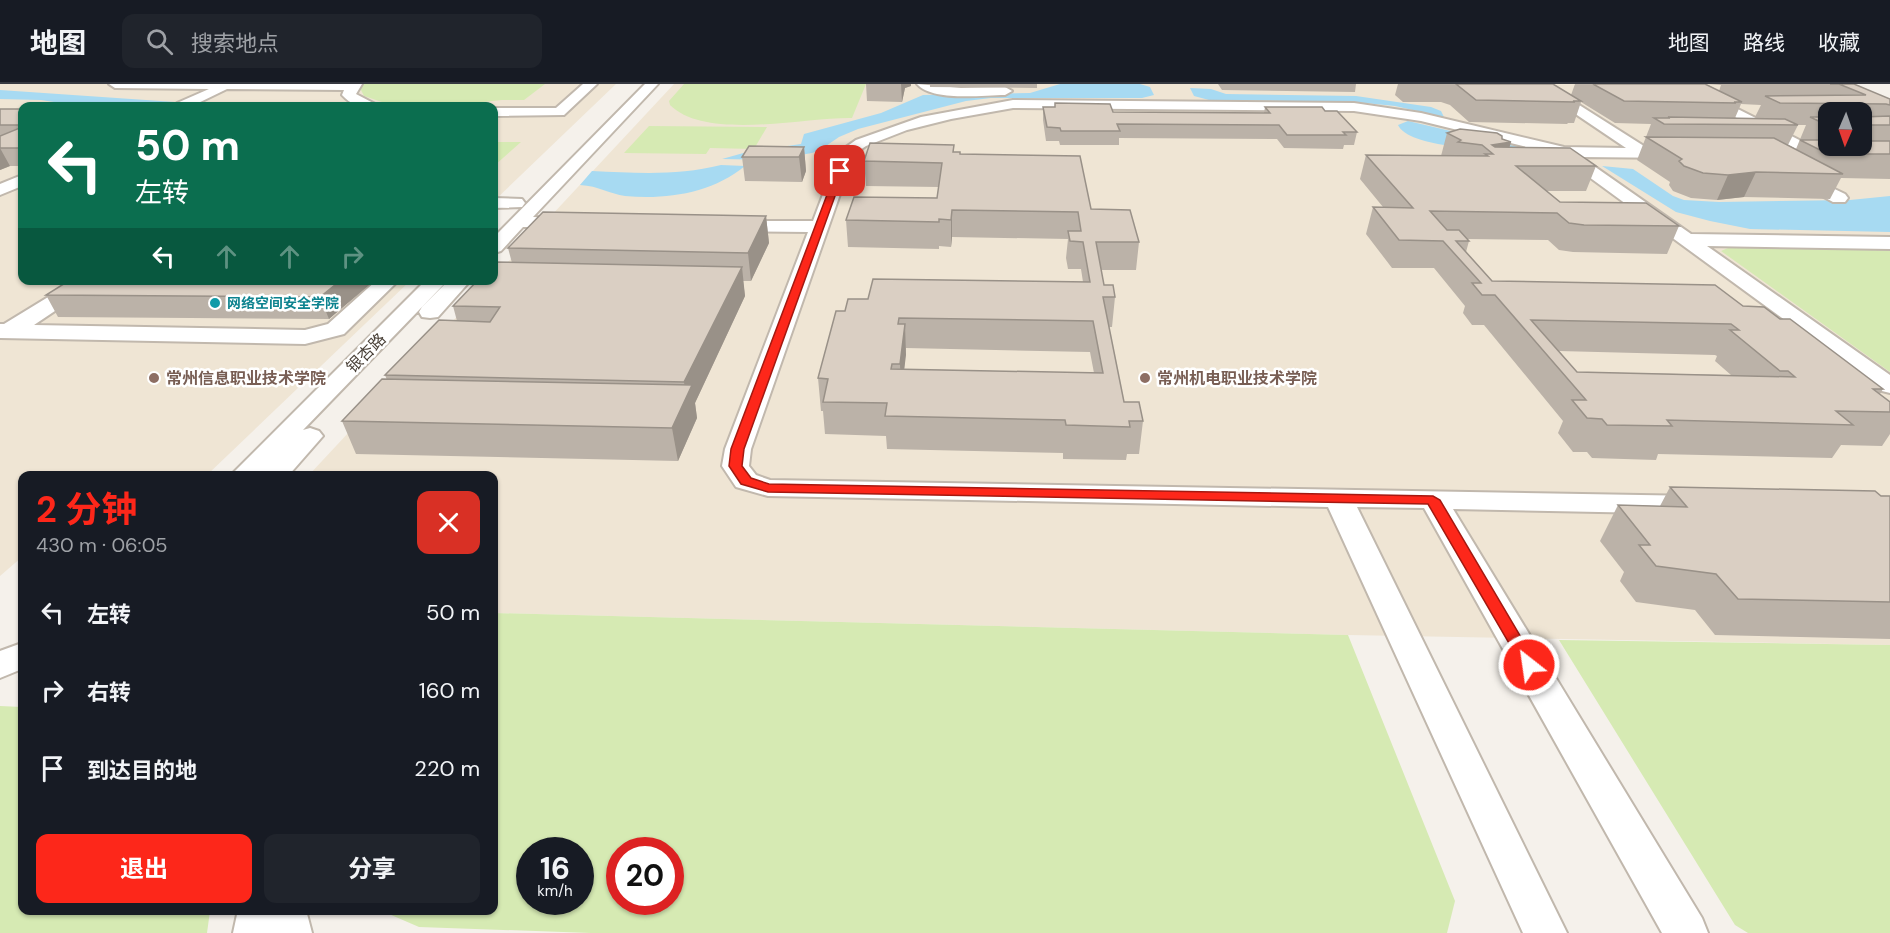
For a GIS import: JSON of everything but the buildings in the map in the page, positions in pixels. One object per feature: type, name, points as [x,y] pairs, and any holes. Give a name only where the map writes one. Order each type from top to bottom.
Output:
[{"type":"street","points":[[115,84],[354,85]]},
{"type":"street","points":[[498,112],[559,112],[591,84]]},
{"type":"street","points":[[498,221],[636,84]]},
{"type":"street","points":[[498,243],[652,84]]},
{"type":"street","points":[[923,84],[926,88],[943,91],[1038,90]]},
{"type":"street","points":[[1537,84],[1644,153]]},
{"type":"street","points":[[1678,84],[1821,154],[1786,162],[1839,198]]},
{"type":"street","points":[[191,102],[229,85]]},
{"type":"street","points":[[354,85],[348,95],[359,102]]},
{"type":"street","points":[[1700,153],[1564,152],[1389,110],[1175,100],[1013,104],[980,108],[879,134],[858,142],[847,152],[738,449],[735,466],[746,481],[768,488],[1714,505]]},
{"type":"street","points":[[1564,152],[1890,386]]},
{"type":"street","points":[[0,190],[18,182]]},
{"type":"street","points":[[0,197],[18,197]]},
{"type":"street","points":[[498,202],[516,203]]},
{"type":"street","points":[[517,222],[587,223]]},
{"type":"street","points":[[714,225],[819,227]]},
{"type":"street","points":[[1688,240],[1890,243]]},
{"type":"street","points":[[4,331],[92,285]]},
{"type":"street","points":[[4,331],[305,337],[336,329],[384,285]]},
{"type":"street","name":"银杏路","points":[[248,471],[433,285]]},
{"type":"street","name":"银杏路","points":[[277,471],[456,285]]},
{"type":"street","points":[[1339,499],[1545,933]]},
{"type":"street","points":[[1433,500],[1686,933]]},
{"type":"street","points":[[0,666],[18,657]]},
{"type":"street","points":[[0,679],[18,678]]},
{"type":"street","points":[[255,933],[259,915]]},
{"type":"street","points":[[285,915],[290,933]]},
{"type":"shaded area","name":"常州信息职业技术学院","points":[[0,84],[616,84],[498,197],[498,102],[18,102],[18,285],[406,285],[211,471],[18,471],[18,560],[0,576]]},
{"type":"shaded area","name":"常州机电职业技术学院","points":[[674,84],[1805,84],[1848,102],[1818,102],[1818,156],[1872,156],[1872,112],[1890,120],[1890,645],[1348,635],[498,613],[498,471],[313,471],[486,285],[498,285],[498,273]]},
{"type":"green space","points":[[364,84],[545,84],[524,100],[483,102],[382,102],[364,96],[360,88]]},
{"type":"green space","points":[[684,84],[866,84],[852,118],[731,125],[686,116],[670,105],[669,101]]},
{"type":"green space","points":[[649,126],[767,127],[754,149],[710,148],[706,154],[624,153]]},
{"type":"green space","points":[[498,142],[521,142],[498,162]]},
{"type":"green space","points":[[1735,245],[1890,249],[1890,372],[1721,251]]},
{"type":"green space","points":[[498,613],[1348,635],[1455,901],[1447,933],[591,933],[419,927],[391,915],[498,915]]},
{"type":"green space","points":[[1559,640],[1890,645],[1890,933],[1748,933],[1735,925]]},
{"type":"green space","points":[[0,706],[18,707],[18,915],[209,915],[207,933],[0,933]]},
{"type":"water","points":[[1060,84],[1140,84],[1150,87],[1154,95],[1142,98],[991,98],[966,101],[858,129],[812,153],[771,160],[722,159],[747,152],[801,144],[804,134],[881,113],[923,95],[1030,93]]},
{"type":"water","points":[[1190,88],[1211,89],[1226,94],[1356,96],[1431,107],[1441,111],[1444,117],[1395,106],[1355,102],[1209,100],[1194,96]]},
{"type":"water","points":[[0,90],[175,102],[54,102],[0,99]]},
{"type":"water","points":[[1408,121],[1536,152],[1461,148],[1421,140],[1406,133],[1398,125]]},
{"type":"water","points":[[721,165],[745,166],[718,183],[704,188],[688,193],[657,197],[625,196],[580,185],[592,171],[673,172]]},
{"type":"water","points":[[1602,166],[1633,169],[1673,196],[1684,200],[1719,202],[1850,200],[1890,196],[1890,232],[1750,229],[1710,221],[1676,212]]},
{"type":"place","name":"网络空间安全学院","points":[[215,303]]},
{"type":"place","name":"常州信息职业技术学院","points":[[154,378]]},
{"type":"place","name":"常州机电职业技术学院","points":[[1145,378]]},
{"type":"route","points":[[840,171],[738,449],[735,466],[746,481],[768,488],[1433,500],[1529,665]]}]
